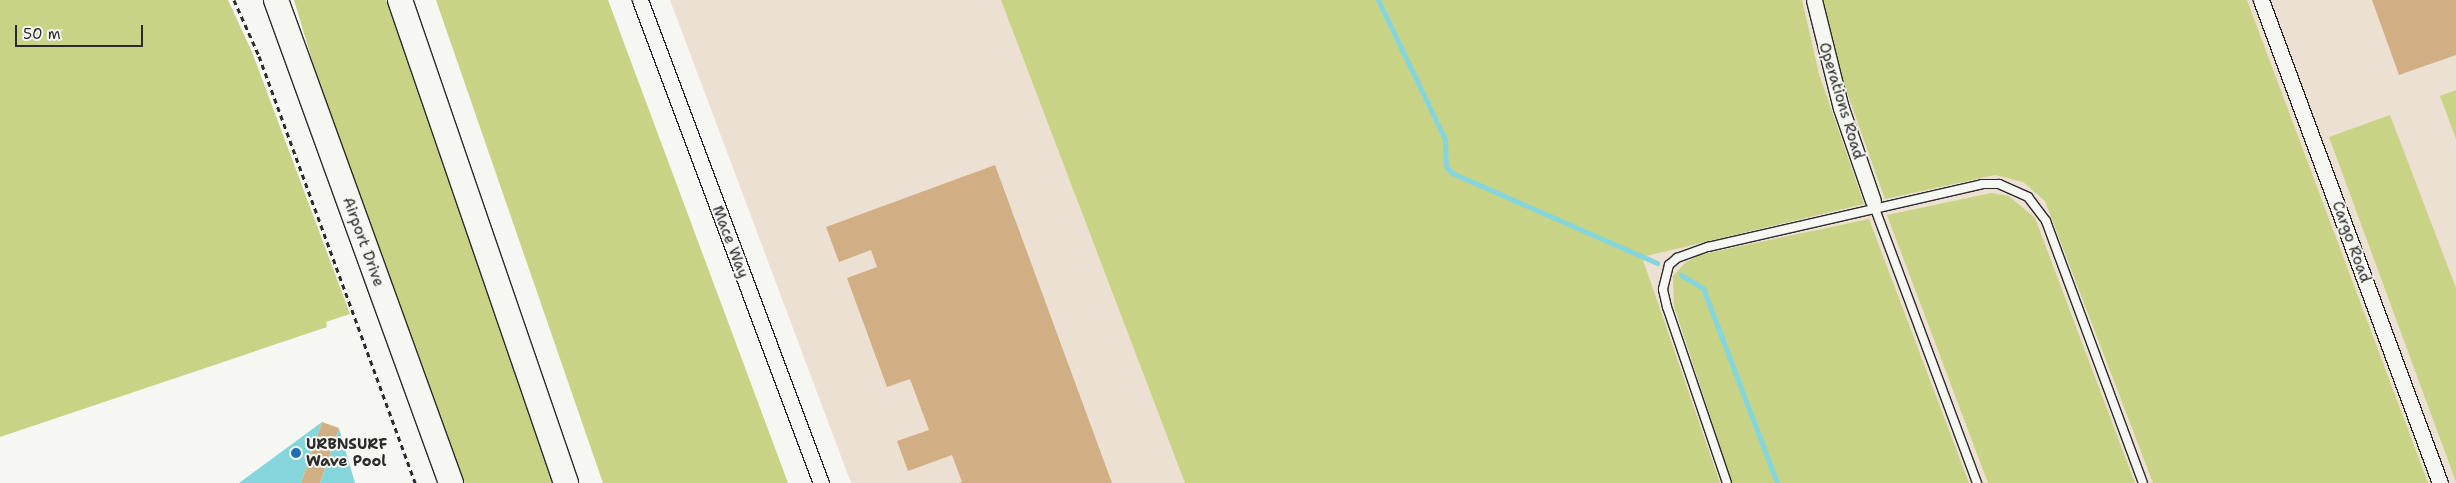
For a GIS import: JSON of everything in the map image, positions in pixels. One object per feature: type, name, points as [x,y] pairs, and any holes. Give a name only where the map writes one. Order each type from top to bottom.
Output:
[{"type":"main road","name":"Airport Drive","points":[[276,0],[451,483]]},
{"type":"main road","points":[[400,0],[566,483]]},
{"type":"street","name":"Mace Way","points":[[640,0],[821,483]]},
{"type":"street","name":"Operations Road","points":[[1814,0],[1841,108],[1874,205]]},
{"type":"street","name":"Cargo Road","points":[[2261,0],[2440,483]]},
{"type":"lane","points":[[1727,483],[1667,307],[1663,289],[1669,266],[1690,251],[1874,205],[1999,184],[2021,193],[2038,207],[2144,483]]},
{"type":"lane","points":[[1874,205],[1977,483]]},
{"type":"path","points":[[234,0],[259,56],[415,483]]},
{"type":"shaded area","points":[[670,0],[2456,0],[2456,483],[851,483]]},
{"type":"green space","points":[[0,0],[228,0],[252,52],[350,314],[326,322],[327,327],[0,437]]},
{"type":"green space","points":[[294,0],[386,0],[495,305],[552,483],[465,483],[342,160]]},
{"type":"green space","points":[[436,0],[608,0],[788,483],[603,483]]},
{"type":"green space","points":[[1001,0],[1802,0],[1819,74],[1864,204],[1642,257],[1720,483],[1185,483]]},
{"type":"green space","points":[[1823,0],[2247,0],[2428,483],[2153,483],[2045,201],[2023,182],[1995,175],[1885,199],[1839,70]]},
{"type":"green space","points":[[2456,90],[2456,139],[2440,96]]},
{"type":"green space","points":[[2390,115],[2456,288],[2456,482],[2329,137]]},
{"type":"green space","points":[[1991,193],[2009,196],[2035,218],[2135,483],[1988,483],[1887,215]]},
{"type":"green space","points":[[1869,219],[1969,483],[1732,483],[1674,306],[1673,276],[1685,263],[1699,255]]},
{"type":"water","name":"URBNSURF Wave Pool","points":[[322,422],[301,483],[239,483]]},
{"type":"water","name":"URBNSURF Wave Pool","points":[[339,428],[355,483],[320,483]]},
{"type":"building","points":[[2372,0],[2456,0],[2456,55],[2399,75]]},
{"type":"building","points":[[995,165],[1112,483],[959,483],[962,482],[952,455],[908,471],[897,441],[929,430],[910,379],[887,387],[847,278],[877,267],[871,250],[839,262],[826,227]]},
{"type":"building","points":[[322,422],[339,428],[320,483],[301,483]]},
{"type":"waterway","points":[[1378,0],[1445,139],[1446,166],[1452,173],[1657,263]]},
{"type":"waterway","points":[[1681,275],[1703,288],[1777,483]]},
{"type":"place","name":"URBNSURF Wave Pool","points":[[296,453]]}]
